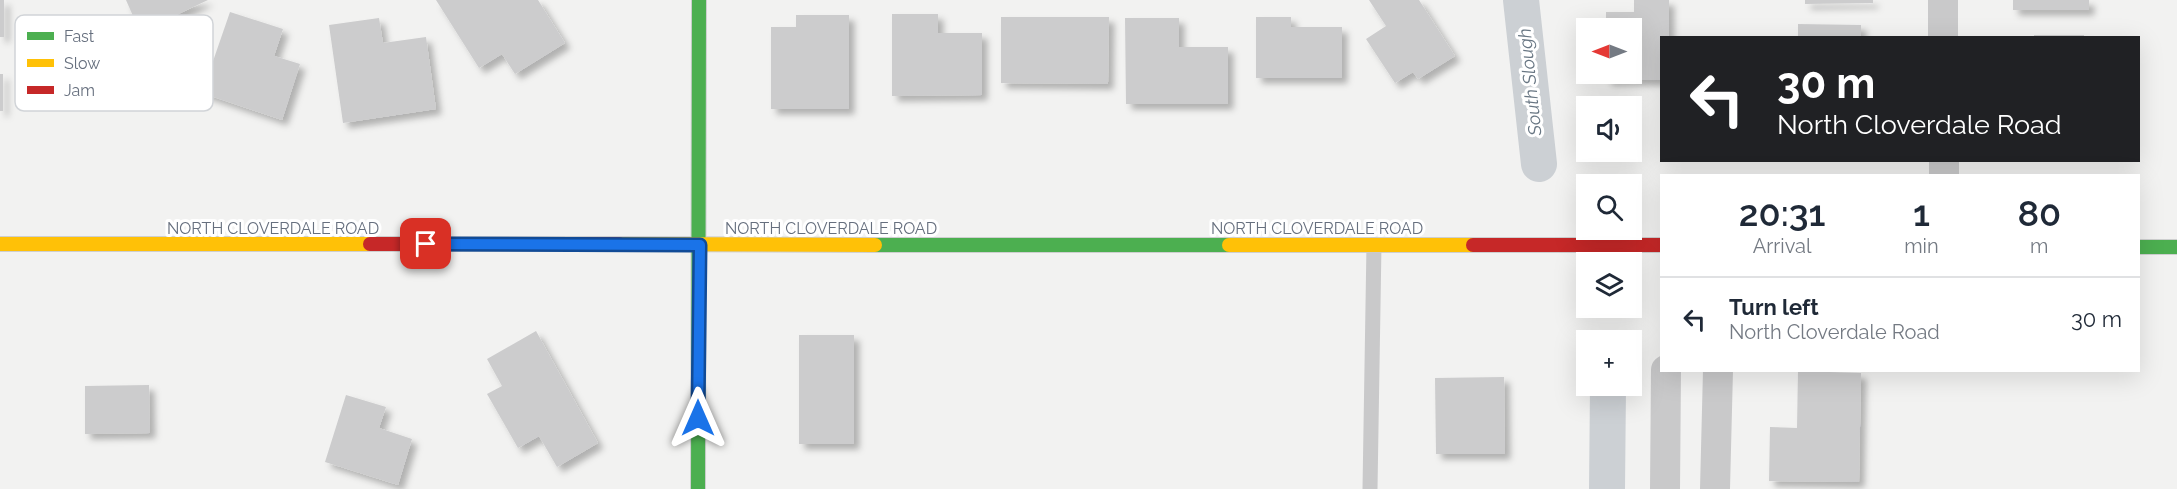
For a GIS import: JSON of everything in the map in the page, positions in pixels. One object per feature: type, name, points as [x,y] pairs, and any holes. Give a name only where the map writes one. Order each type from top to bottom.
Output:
[{"type":"main road","points":[[698,489],[699,0]]},
{"type":"main road","name":"NORTH CLOVERDALE ROAD","points":[[0,244],[1660,245]]},
{"type":"main road","points":[[2140,247],[2177,247]]},
{"type":"street","points":[[1943,0],[1943,36]]},
{"type":"street","points":[[1665,489],[1666,372]]},
{"type":"street","points":[[1715,489],[1718,372]]},
{"type":"lane","points":[[1370,489],[1374,244]]},
{"type":"building","points":[[0,0],[4,0],[4,37],[0,37]]},
{"type":"building","points":[[126,0],[208,0],[176,15],[133,15]]},
{"type":"building","points":[[436,0],[538,0],[565,43],[515,74],[502,54],[479,68]]},
{"type":"building","points":[[1369,0],[1419,0],[1455,56],[1418,79],[1413,72],[1395,83],[1366,39],[1386,26]]},
{"type":"building","points":[[1634,0],[1669,0],[1669,36],[1660,36],[1660,80],[1642,80],[1642,18],[1606,18],[1606,12],[1634,12]]},
{"type":"building","points":[[1805,0],[1873,0],[1873,3],[1805,4]]},
{"type":"building","points":[[2013,0],[2089,0],[2089,10],[2013,10]]},
{"type":"building","points":[[230,12],[283,29],[274,56],[300,64],[282,120],[213,97],[213,61]]},
{"type":"building","points":[[892,14],[938,14],[938,33],[982,33],[982,95],[892,96]]},
{"type":"building","points":[[796,15],[849,15],[849,109],[771,109],[771,27],[796,27]]},
{"type":"building","points":[[1001,17],[1109,17],[1108,84],[1001,83]]},
{"type":"building","points":[[1256,17],[1291,17],[1291,27],[1342,27],[1342,78],[1256,78]]},
{"type":"building","points":[[379,18],[383,43],[426,37],[436,109],[343,123],[329,25]]},
{"type":"building","points":[[1125,18],[1179,18],[1179,47],[1228,47],[1228,104],[1126,104]]},
{"type":"building","points":[[1798,24],[1861,25],[1861,36],[1798,36]]},
{"type":"building","points":[[2034,35],[2084,35],[2084,36]]},
{"type":"building","points":[[0,74],[3,74],[3,111],[0,111]]},
{"type":"building","points":[[536,331],[598,443],[557,467],[539,436],[518,448],[487,394],[502,386],[487,359]]},
{"type":"building","points":[[799,335],[854,335],[854,444],[799,444]]},
{"type":"building","points":[[1798,372],[1861,373],[1859,482],[1769,481],[1770,427],[1797,428]]},
{"type":"building","points":[[1504,377],[1505,454],[1436,454],[1435,378]]},
{"type":"building","points":[[149,385],[150,433],[85,434],[85,386]]},
{"type":"building","points":[[346,395],[386,407],[379,428],[412,439],[398,485],[325,462]]},
{"type":"waterway","name":"South Slough","points":[[1521,0],[1539,164]]},
{"type":"waterway","name":"South Slough","points":[[1607,489],[1608,396]]},
{"type":"traffic: fast","points":[[698,489],[699,0]]},
{"type":"traffic: fast","points":[[875,245],[1229,245]]},
{"type":"traffic: fast","points":[[2140,247],[2177,247]]},
{"type":"traffic: slow","points":[[0,244],[370,244]]},
{"type":"traffic: slow","points":[[619,244],[875,245]]},
{"type":"traffic: slow","points":[[1229,245],[1473,245]]},
{"type":"traffic: jam","points":[[370,244],[619,244]]},
{"type":"traffic: jam","points":[[1473,245],[1660,245]]},
{"type":"route","points":[[426,244],[700,245],[698,418]]}]
